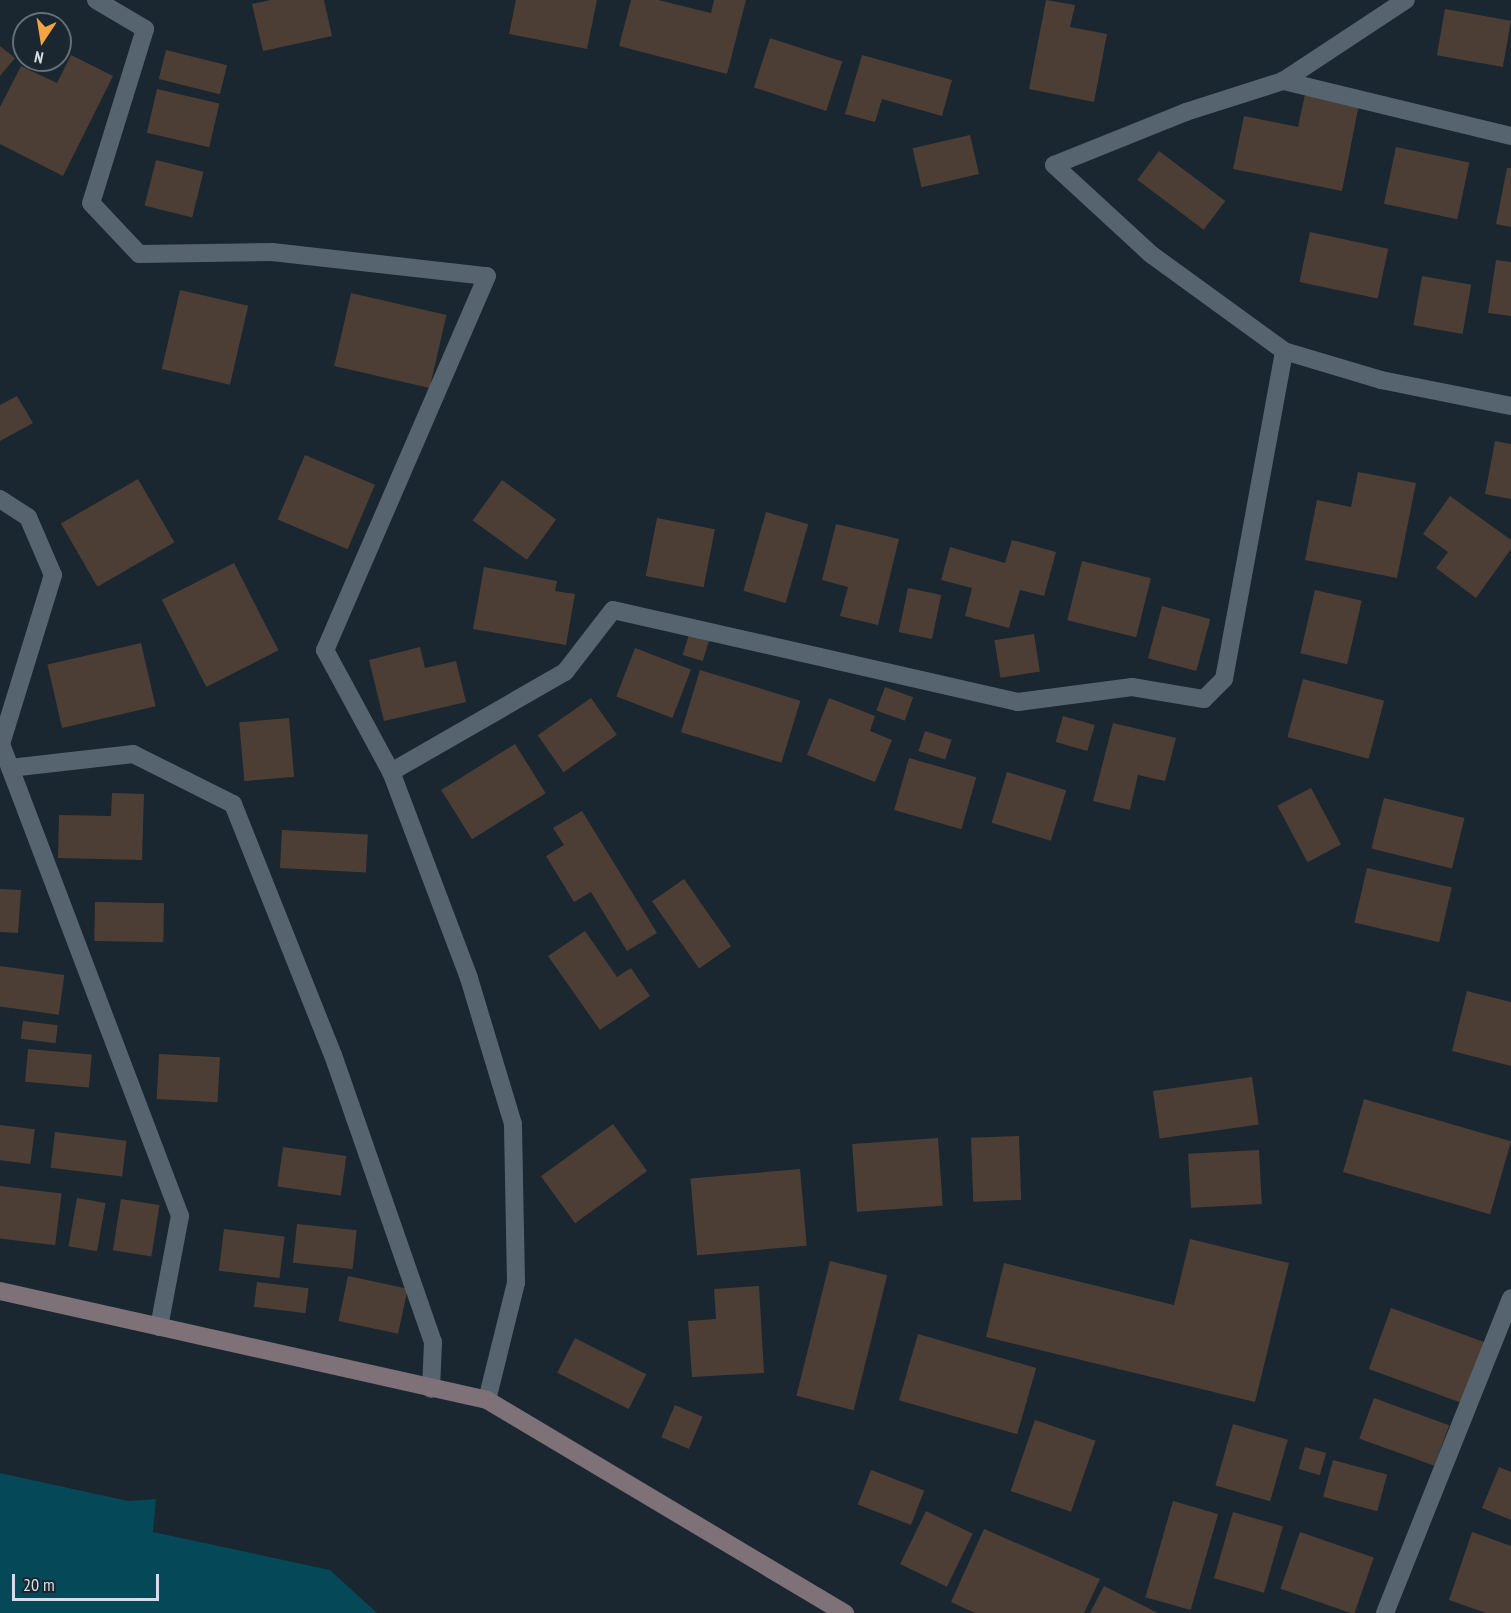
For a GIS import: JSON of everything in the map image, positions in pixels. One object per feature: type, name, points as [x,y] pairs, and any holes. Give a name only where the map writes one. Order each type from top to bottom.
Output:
[{"type":"street","points":[[96,0],[145,29],[91,203],[139,254],[272,252],[487,276],[325,650],[391,772],[469,978],[513,1124],[516,1282],[486,1400]]},
{"type":"street","points":[[1406,0],[1283,81],[1186,112],[1054,165],[1152,255],[1284,351],[1380,380],[1511,406]]},
{"type":"street","points":[[1283,81],[1511,136]]},
{"type":"street","points":[[391,772],[565,672],[613,610],[1018,702],[1132,687],[1204,699],[1224,679],[1284,351]]},
{"type":"street","points":[[0,499],[28,517],[53,575],[0,744],[180,1216],[159,1327]]},
{"type":"street","points":[[10,768],[133,754],[233,804],[333,1055],[433,1342],[431,1389]]},
{"type":"street","points":[[0,1291],[486,1400],[845,1613]]},
{"type":"street","points":[[1385,1613],[1511,1298]]},
{"type":"water","points":[[0,1473],[128,1501],[156,1499],[153,1532],[330,1570],[377,1613],[0,1613]]},
{"type":"building","points":[[271,0],[324,0],[332,36],[263,51],[252,4]]},
{"type":"building","points":[[516,0],[597,0],[587,49],[509,34]]},
{"type":"building","points":[[631,0],[658,0],[711,13],[714,0],[746,0],[727,74],[619,46]]},
{"type":"building","points":[[1046,0],[1075,5],[1070,27],[1107,34],[1094,102],[1029,89]]},
{"type":"building","points":[[1445,9],[1511,21],[1503,67],[1437,55]]},
{"type":"building","points":[[770,38],[842,61],[826,111],[754,87]]},
{"type":"building","points":[[0,46],[12,56],[12,62],[0,76]]},
{"type":"building","points":[[166,50],[227,65],[220,94],[159,79]]},
{"type":"building","points":[[862,55],[952,80],[942,116],[882,99],[875,122],[845,114]]},
{"type":"building","points":[[72,56],[113,76],[63,176],[0,144],[0,107],[18,72],[34,72],[57,83],[62,72],[72,72]]},
{"type":"building","points":[[157,89],[219,103],[209,147],[147,133]]},
{"type":"building","points":[[1305,94],[1359,104],[1342,191],[1233,169],[1244,116],[1298,127]]},
{"type":"building","points":[[970,135],[979,174],[922,187],[913,148]]},
{"type":"building","points":[[1396,147],[1469,163],[1457,219],[1384,204]]},
{"type":"building","points":[[1159,151],[1225,201],[1204,230],[1137,180]]},
{"type":"building","points":[[156,160],[204,172],[192,217],[145,206]]},
{"type":"building","points":[[1507,168],[1511,168],[1511,227],[1496,224]]},
{"type":"building","points":[[1310,232],[1388,249],[1378,299],[1299,282]]},
{"type":"building","points":[[1496,260],[1511,262],[1511,316],[1488,313]]},
{"type":"building","points":[[1422,276],[1471,285],[1463,334],[1413,325]]},
{"type":"building","points":[[180,290],[248,306],[230,385],[162,369]]},
{"type":"building","points":[[351,293],[446,315],[430,388],[334,366]]},
{"type":"building","points":[[17,396],[33,423],[0,441],[0,405]]},
{"type":"building","points":[[1495,441],[1511,444],[1511,499],[1485,494]]},
{"type":"building","points":[[305,455],[375,485],[348,549],[278,519]]},
{"type":"building","points":[[1358,472],[1416,483],[1397,578],[1305,560],[1317,500],[1351,507]]},
{"type":"building","points":[[138,479],[175,542],[97,587],[61,524]]},
{"type":"building","points":[[502,480],[556,519],[527,560],[473,520]]},
{"type":"building","points":[[1450,496],[1511,540],[1511,549],[1476,598],[1436,568],[1448,552],[1423,534]]},
{"type":"building","points":[[766,512],[808,524],[786,603],[743,591]]},
{"type":"building","points":[[657,518],[715,529],[704,587],[646,576]]},
{"type":"building","points":[[836,524],[899,539],[878,625],[840,616],[848,587],[822,580]]},
{"type":"building","points":[[1012,540],[1056,552],[1044,596],[1020,590],[1009,628],[965,616],[972,588],[941,580],[950,547],[1005,563]]},
{"type":"building","points":[[1082,561],[1151,578],[1136,637],[1067,620]]},
{"type":"building","points":[[234,563],[278,650],[206,687],[162,600]]},
{"type":"building","points":[[484,567],[557,581],[555,591],[575,594],[566,645],[473,629]]},
{"type":"building","points":[[908,588],[941,595],[932,639],[899,632]]},
{"type":"building","points":[[1315,590],[1362,601],[1347,664],[1300,653]]},
{"type":"building","points":[[1162,606],[1210,619],[1196,671],[1148,658]]},
{"type":"building","points":[[690,631],[710,637],[703,661],[683,655]]},
{"type":"building","points":[[1034,634],[1040,672],[1000,678],[994,640]]},
{"type":"building","points":[[141,643],[156,706],[62,728],[47,665]]},
{"type":"building","points":[[420,647],[425,668],[456,661],[466,702],[384,721],[369,660]]},
{"type":"building","points":[[635,648],[691,670],[672,718],[616,697]]},
{"type":"building","points":[[700,670],[800,701],[781,763],[681,732]]},
{"type":"building","points":[[1303,679],[1384,701],[1369,759],[1287,737]]},
{"type":"building","points":[[885,687],[913,697],[905,721],[876,710]]},
{"type":"building","points":[[591,698],[617,735],[564,772],[538,735]]},
{"type":"building","points":[[829,698],[875,716],[870,731],[892,740],[875,782],[807,755]]},
{"type":"building","points":[[1063,716],[1095,725],[1087,751],[1056,742]]},
{"type":"building","points":[[289,718],[294,777],[244,781],[239,722]]},
{"type":"building","points":[[1113,723],[1176,738],[1165,781],[1138,775],[1130,810],[1093,801]]},
{"type":"building","points":[[925,731],[952,740],[945,760],[919,751]]},
{"type":"building","points":[[515,744],[546,793],[472,839],[441,790]]},
{"type":"building","points":[[909,758],[976,777],[961,829],[894,810]]},
{"type":"building","points":[[1007,772],[1066,790],[1051,841],[992,823]]},
{"type":"building","points":[[1311,788],[1341,845],[1307,862],[1277,806]]},
{"type":"building","points":[[112,793],[144,794],[142,860],[58,858],[59,815],[111,816]]},
{"type":"building","points":[[1384,798],[1465,818],[1452,869],[1371,848]]},
{"type":"building","points":[[582,811],[657,933],[627,951],[591,892],[574,902],[546,856],[564,845],[553,828]]},
{"type":"building","points":[[282,830],[368,835],[366,872],[280,868]]},
{"type":"building","points":[[1367,868],[1452,888],[1439,942],[1354,923]]},
{"type":"building","points":[[684,879],[731,946],[699,969],[652,901]]},
{"type":"building","points":[[0,889],[21,890],[18,933],[0,932]]},
{"type":"building","points":[[95,902],[164,903],[163,942],[94,941]]},
{"type":"building","points":[[585,931],[617,977],[631,968],[650,996],[600,1030],[548,956]]},
{"type":"building","points":[[0,966],[64,975],[59,1015],[0,1006]]},
{"type":"building","points":[[1467,991],[1511,1002],[1511,1066],[1452,1051]]},
{"type":"building","points":[[23,1021],[58,1025],[56,1043],[21,1039]]},
{"type":"building","points":[[28,1049],[92,1055],[89,1087],[25,1082]]},
{"type":"building","points":[[159,1054],[220,1057],[218,1102],[157,1099]]},
{"type":"building","points":[[1252,1077],[1259,1125],[1160,1138],[1153,1091]]},
{"type":"building","points":[[1364,1099],[1511,1141],[1490,1214],[1343,1172]]},
{"type":"building","points":[[613,1124],[647,1171],[575,1223],[541,1176]]},
{"type":"building","points":[[0,1125],[35,1129],[30,1164],[0,1160]]},
{"type":"building","points":[[55,1132],[126,1141],[122,1177],[51,1168]]},
{"type":"building","points":[[1019,1136],[1021,1200],[973,1202],[971,1138]]},
{"type":"building","points":[[938,1138],[943,1206],[857,1212],[852,1144]]},
{"type":"building","points":[[283,1147],[346,1156],[341,1196],[277,1187]]},
{"type":"building","points":[[1259,1150],[1262,1204],[1191,1208],[1188,1154]]},
{"type":"building","points":[[800,1169],[807,1246],[697,1255],[690,1179]]},
{"type":"building","points":[[0,1186],[62,1194],[55,1245],[0,1238]]},
{"type":"building","points":[[77,1198],[106,1203],[97,1251],[68,1246]]},
{"type":"building","points":[[121,1199],[160,1205],[151,1256],[113,1250]]},
{"type":"building","points":[[297,1224],[357,1230],[353,1269],[293,1263]]},
{"type":"building","points":[[224,1229],[285,1236],[279,1278],[219,1271]]},
{"type":"building","points":[[1190,1239],[1289,1263],[1255,1402],[986,1337],[1004,1263],[1174,1305]]},
{"type":"building","points":[[830,1261],[887,1275],[854,1410],[796,1396]]},
{"type":"building","points":[[348,1276],[408,1289],[398,1334],[338,1321]]},
{"type":"building","points":[[257,1282],[309,1288],[306,1313],[254,1307]]},
{"type":"building","points":[[759,1286],[764,1373],[692,1377],[688,1321],[716,1319],[714,1289]]},
{"type":"building","points":[[1391,1308],[1487,1343],[1465,1404],[1369,1369]]},
{"type":"building","points":[[918,1334],[1036,1368],[1017,1434],[899,1400]]},
{"type":"building","points":[[575,1338],[646,1374],[629,1409],[557,1373]]},
{"type":"building","points":[[1374,1398],[1449,1425],[1434,1466],[1359,1438]]},
{"type":"building","points":[[675,1405],[703,1417],[689,1449],[661,1437]]},
{"type":"building","points":[[1035,1420],[1096,1441],[1071,1512],[1011,1491]]},
{"type":"building","points":[[1233,1424],[1288,1440],[1270,1501],[1215,1486]]},
{"type":"building","points":[[1305,1447],[1326,1453],[1320,1475],[1299,1469]]},
{"type":"building","points":[[1333,1460],[1387,1474],[1377,1511],[1323,1497]]},
{"type":"building","points":[[1499,1467],[1511,1472],[1511,1520],[1482,1508]]},
{"type":"building","points":[[871,1470],[924,1490],[911,1525],[858,1505]]},
{"type":"building","points":[[1173,1501],[1218,1514],[1191,1610],[1145,1597]]},
{"type":"building","points":[[926,1511],[973,1534],[947,1587],[900,1564]]},
{"type":"building","points":[[1233,1512],[1283,1526],[1264,1593],[1214,1578]]},
{"type":"building","points":[[984,1529],[1100,1579],[1084,1613],[975,1613],[951,1602]]},
{"type":"building","points":[[1300,1532],[1374,1557],[1355,1613],[1280,1589]]},
{"type":"building","points":[[1472,1532],[1511,1546],[1511,1613],[1486,1613],[1449,1600]]},
{"type":"building","points":[[1104,1586],[1158,1613],[1090,1613]]}]
